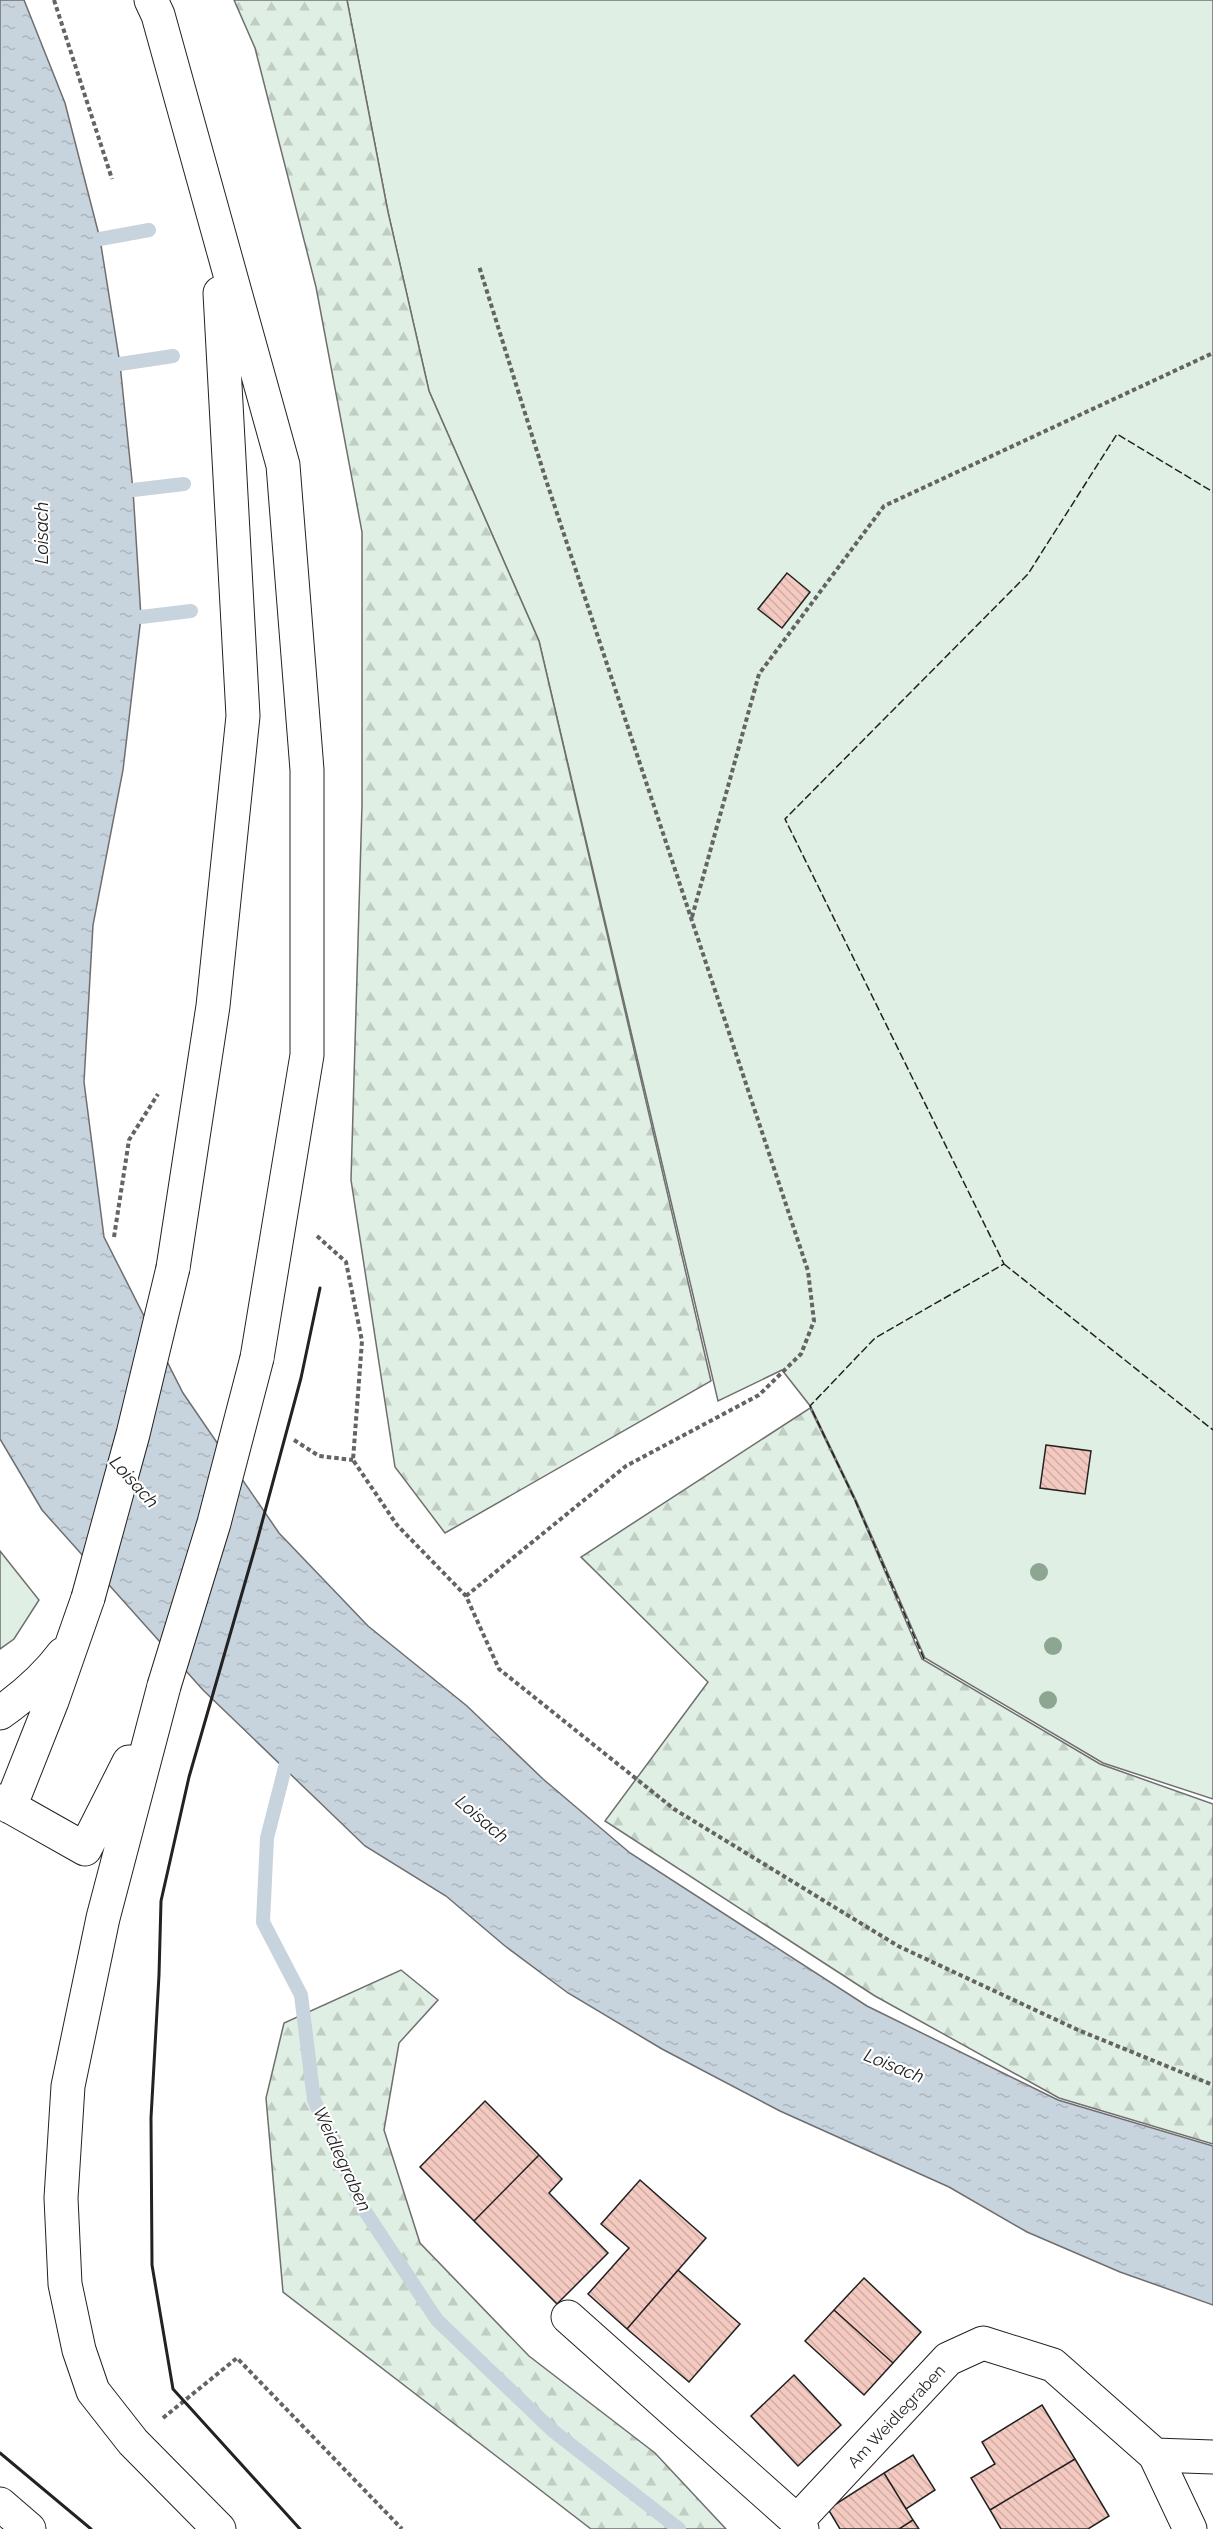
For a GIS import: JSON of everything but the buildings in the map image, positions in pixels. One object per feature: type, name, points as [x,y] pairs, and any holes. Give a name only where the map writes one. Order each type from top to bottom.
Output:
[{"type":"main road","points":[[151,0],[158,15],[283,465],[307,770],[307,1055],[257,1358],[214,1523],[164,1686],[105,1910],[68,2086],[61,2198],[65,2284],[79,2350],[93,2391],[133,2442],[219,2529]]},
{"type":"main road","points":[[164,1686],[121,1779],[85,1849],[5,1804],[52,1701],[88,1598],[133,1434],[173,1268],[213,1006],[243,716],[216,228]]},
{"type":"main road","points":[[0,1713],[24,1695],[50,1670],[73,1640]]},
{"type":"main road","name":"Am Weidlegraben","points":[[568,2317],[799,2525],[948,2359],[983,2343],[1053,2365],[1155,2455],[1190,2529]]},
{"type":"main road","points":[[1155,2455],[1213,2457]]},
{"type":"main road","points":[[0,2504],[29,2529]]},
{"type":"path","points":[[54,0],[112,179]]},
{"type":"path","points":[[466,1596],[626,1466],[759,1395],[801,1354],[814,1321],[808,1271],[545,477],[478,266]]},
{"type":"path","points":[[692,918],[759,674],[884,506],[1213,353]]},
{"type":"path","points":[[114,1237],[129,1140]]},
{"type":"path","points":[[278,1230],[316,1235],[346,1262],[362,1341],[353,1460],[397,1525],[466,1596],[499,1669],[674,1809],[898,1946],[1078,2030],[1213,2085]]},
{"type":"path","points":[[294,1440],[319,1456],[353,1460]]},
{"type":"path","points":[[133,2442],[237,2358],[402,2529]]},
{"type":"green space","points":[[234,0],[347,0],[388,212],[429,391],[539,641],[711,1381],[445,1533],[395,1467],[351,1180],[362,805],[362,532],[316,287],[255,48]]},
{"type":"green space","points":[[347,0],[1213,0],[1213,1799],[1103,1763],[925,1658],[856,1500],[811,1407],[782,1370],[718,1401],[539,641],[429,391],[388,212]]},
{"type":"green space","points":[[810,1408],[855,1501],[922,1659],[1100,1764],[1213,1804],[1213,2144],[1059,2098],[875,1996],[605,1821],[708,1682],[581,1557]]},
{"type":"green space","points":[[0,1551],[39,1600],[14,1639],[0,1649]]},
{"type":"green space","points":[[401,1970],[438,2000],[399,2043],[384,2130],[420,2243],[529,2356],[655,2453],[726,2529],[591,2529],[283,2292],[266,2098],[284,2023]]},
{"type":"water","name":"Loisach","points":[[0,0],[24,0],[65,103],[100,239],[120,364],[133,490],[141,617],[123,770],[93,925],[84,1082],[104,1237],[183,1393],[279,1533],[368,1626],[467,1706],[543,1779],[630,1853],[867,2006],[1058,2100],[1213,2146],[1213,2305],[1120,2272],[1027,2232],[949,2187],[780,2111],[662,2049],[568,1993],[505,1946],[446,1896],[365,1846],[203,1690],[42,1510],[0,1439]]},
{"type":"waterway","points":[[100,239],[149,230]]},
{"type":"waterway","points":[[120,364],[173,356]]},
{"type":"waterway","points":[[133,490],[184,484]]},
{"type":"waterway","points":[[141,617],[191,611]]},
{"type":"waterway","name":"Weidlegraben","points":[[289,1752],[267,1838],[263,1922],[301,1995],[314,2100],[363,2208],[437,2320],[552,2430],[679,2529]]},
{"type":"fence","points":[[924,1659],[855,1500],[810,1406],[875,1338],[1004,1264],[785,819],[1028,574],[1117,434],[1213,492]]},
{"type":"fence","points":[[1004,1264],[1213,1430]]},
{"type":"wall","points":[[300,2529],[173,2389],[152,2265],[151,2118],[161,1901],[189,1777],[301,1378],[320,1288]]},
{"type":"wall","points":[[0,2453],[91,2529]]}]
